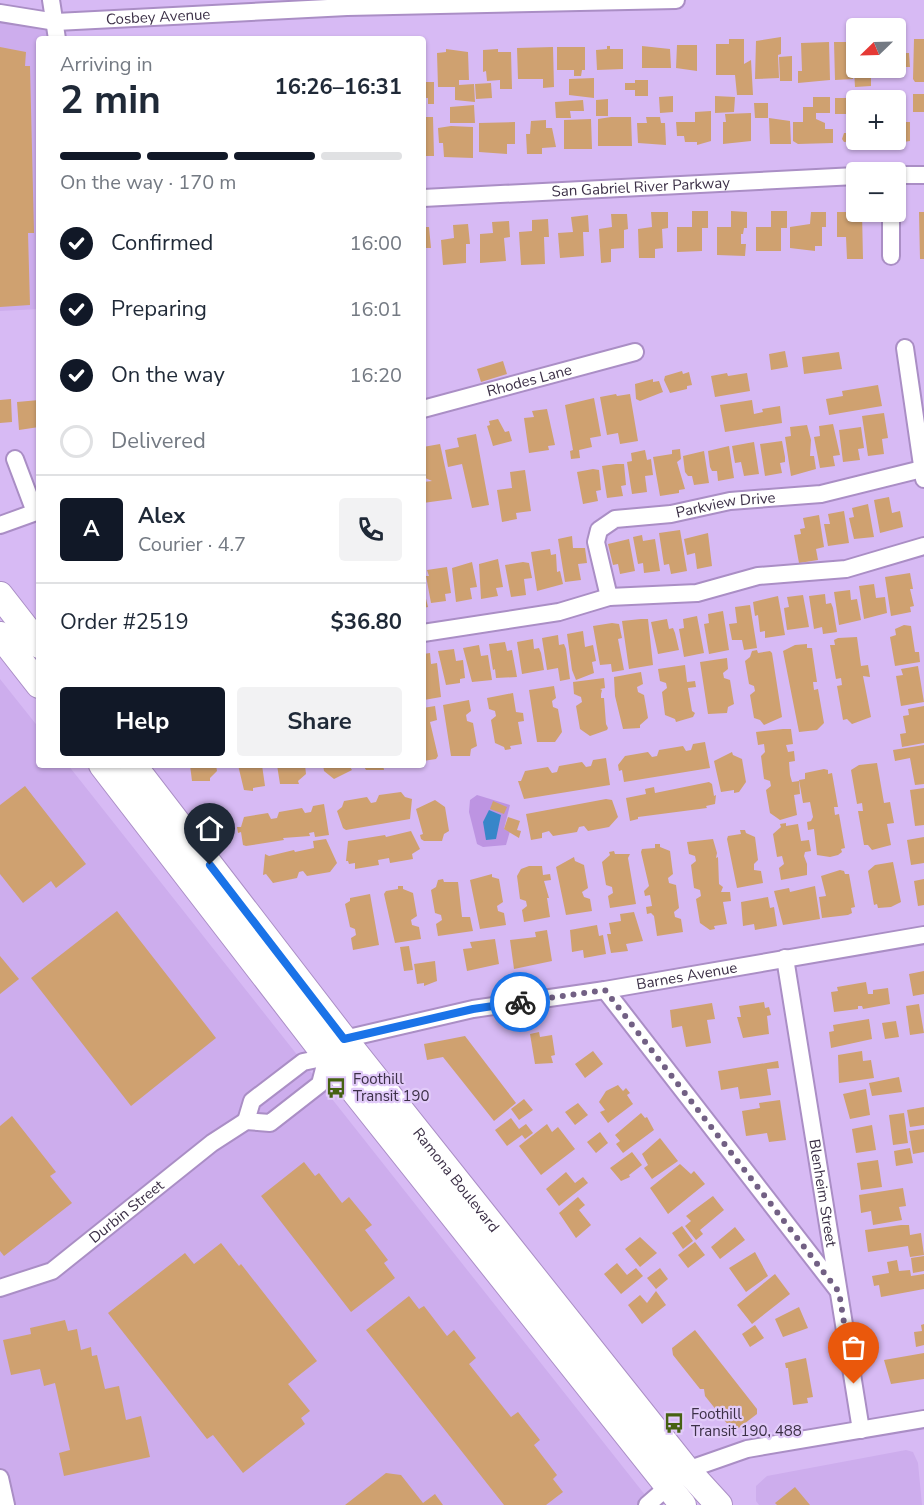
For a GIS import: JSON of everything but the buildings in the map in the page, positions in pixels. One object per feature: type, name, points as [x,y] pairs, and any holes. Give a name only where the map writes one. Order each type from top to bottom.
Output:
[{"type":"main road","points":[[0,595],[36,641]]},
{"type":"main road","points":[[0,635],[36,681]]},
{"type":"main road","name":"Ramona Boulevard","points":[[104,768],[336,1048],[680,1487],[719,1505]]},
{"type":"main road","name":"Ramona Boulevard","points":[[134,768],[336,1048]]},
{"type":"street","points":[[51,0],[57,31]]},
{"type":"street","name":"Cosbey Avenue","points":[[0,13],[57,31],[347,4],[676,0]]},
{"type":"street","points":[[906,175],[924,175]]},
{"type":"street","name":"San Gabriel River Parkway","points":[[426,198],[846,177]]},
{"type":"street","points":[[891,222],[891,256]]},
{"type":"street","points":[[905,348],[923,475]]},
{"type":"street","name":"Rhodes Lane","points":[[426,408],[635,352]]},
{"type":"street","points":[[15,459],[36,510]]},
{"type":"street","name":"Parkview Drive","points":[[609,597],[596,542],[599,530],[615,519],[671,514],[730,501],[821,494],[923,475]]},
{"type":"street","points":[[0,525],[36,512]]},
{"type":"street","points":[[426,633],[559,612],[609,597],[697,593],[758,576],[846,569],[924,546]]},
{"type":"street","name":"Barnes Avenue","points":[[336,1048],[473,1009],[605,990],[924,935]]},
{"type":"street","name":"Blenheim Street","points":[[785,958],[861,1430]]},
{"type":"street","points":[[605,990],[839,1292]]},
{"type":"street","name":"Durbin Street","points":[[246,1121],[252,1101],[303,1062],[336,1048]]},
{"type":"street","name":"Durbin Street","points":[[0,1288],[52,1271],[212,1143],[246,1121],[270,1123],[320,1084],[336,1048]]},
{"type":"street","points":[[647,1505],[747,1449],[924,1419]]},
{"type":"street","points":[[0,1479],[6,1505]]},
{"type":"shaded area","points":[[0,17],[46,30],[46,36],[36,36],[36,309],[0,311]]},
{"type":"shaded area","points":[[0,679],[36,724],[36,768],[70,768],[653,1505],[0,1505]]},
{"type":"shaded area","points":[[477,795],[510,805],[504,829],[510,831],[506,845],[483,847],[477,844],[469,812],[470,800]]},
{"type":"shaded area","points":[[906,1450],[913,1452],[918,1463],[922,1505],[759,1505],[756,1501],[756,1486],[767,1476]]},
{"type":"water","points":[[489,810],[501,815],[496,839],[486,840],[483,822]]},
{"type":"way so far","points":[[520,1002],[605,990],[839,1292],[854,1384]]},
{"type":"place","name":"Foothill Transit 190","points":[[336,1088]]},
{"type":"place","name":"Foothill Transit 190, 488","points":[[674,1423]]},
{"type":"route","points":[[210,865],[344,1039],[473,1009],[520,1002]]}]
